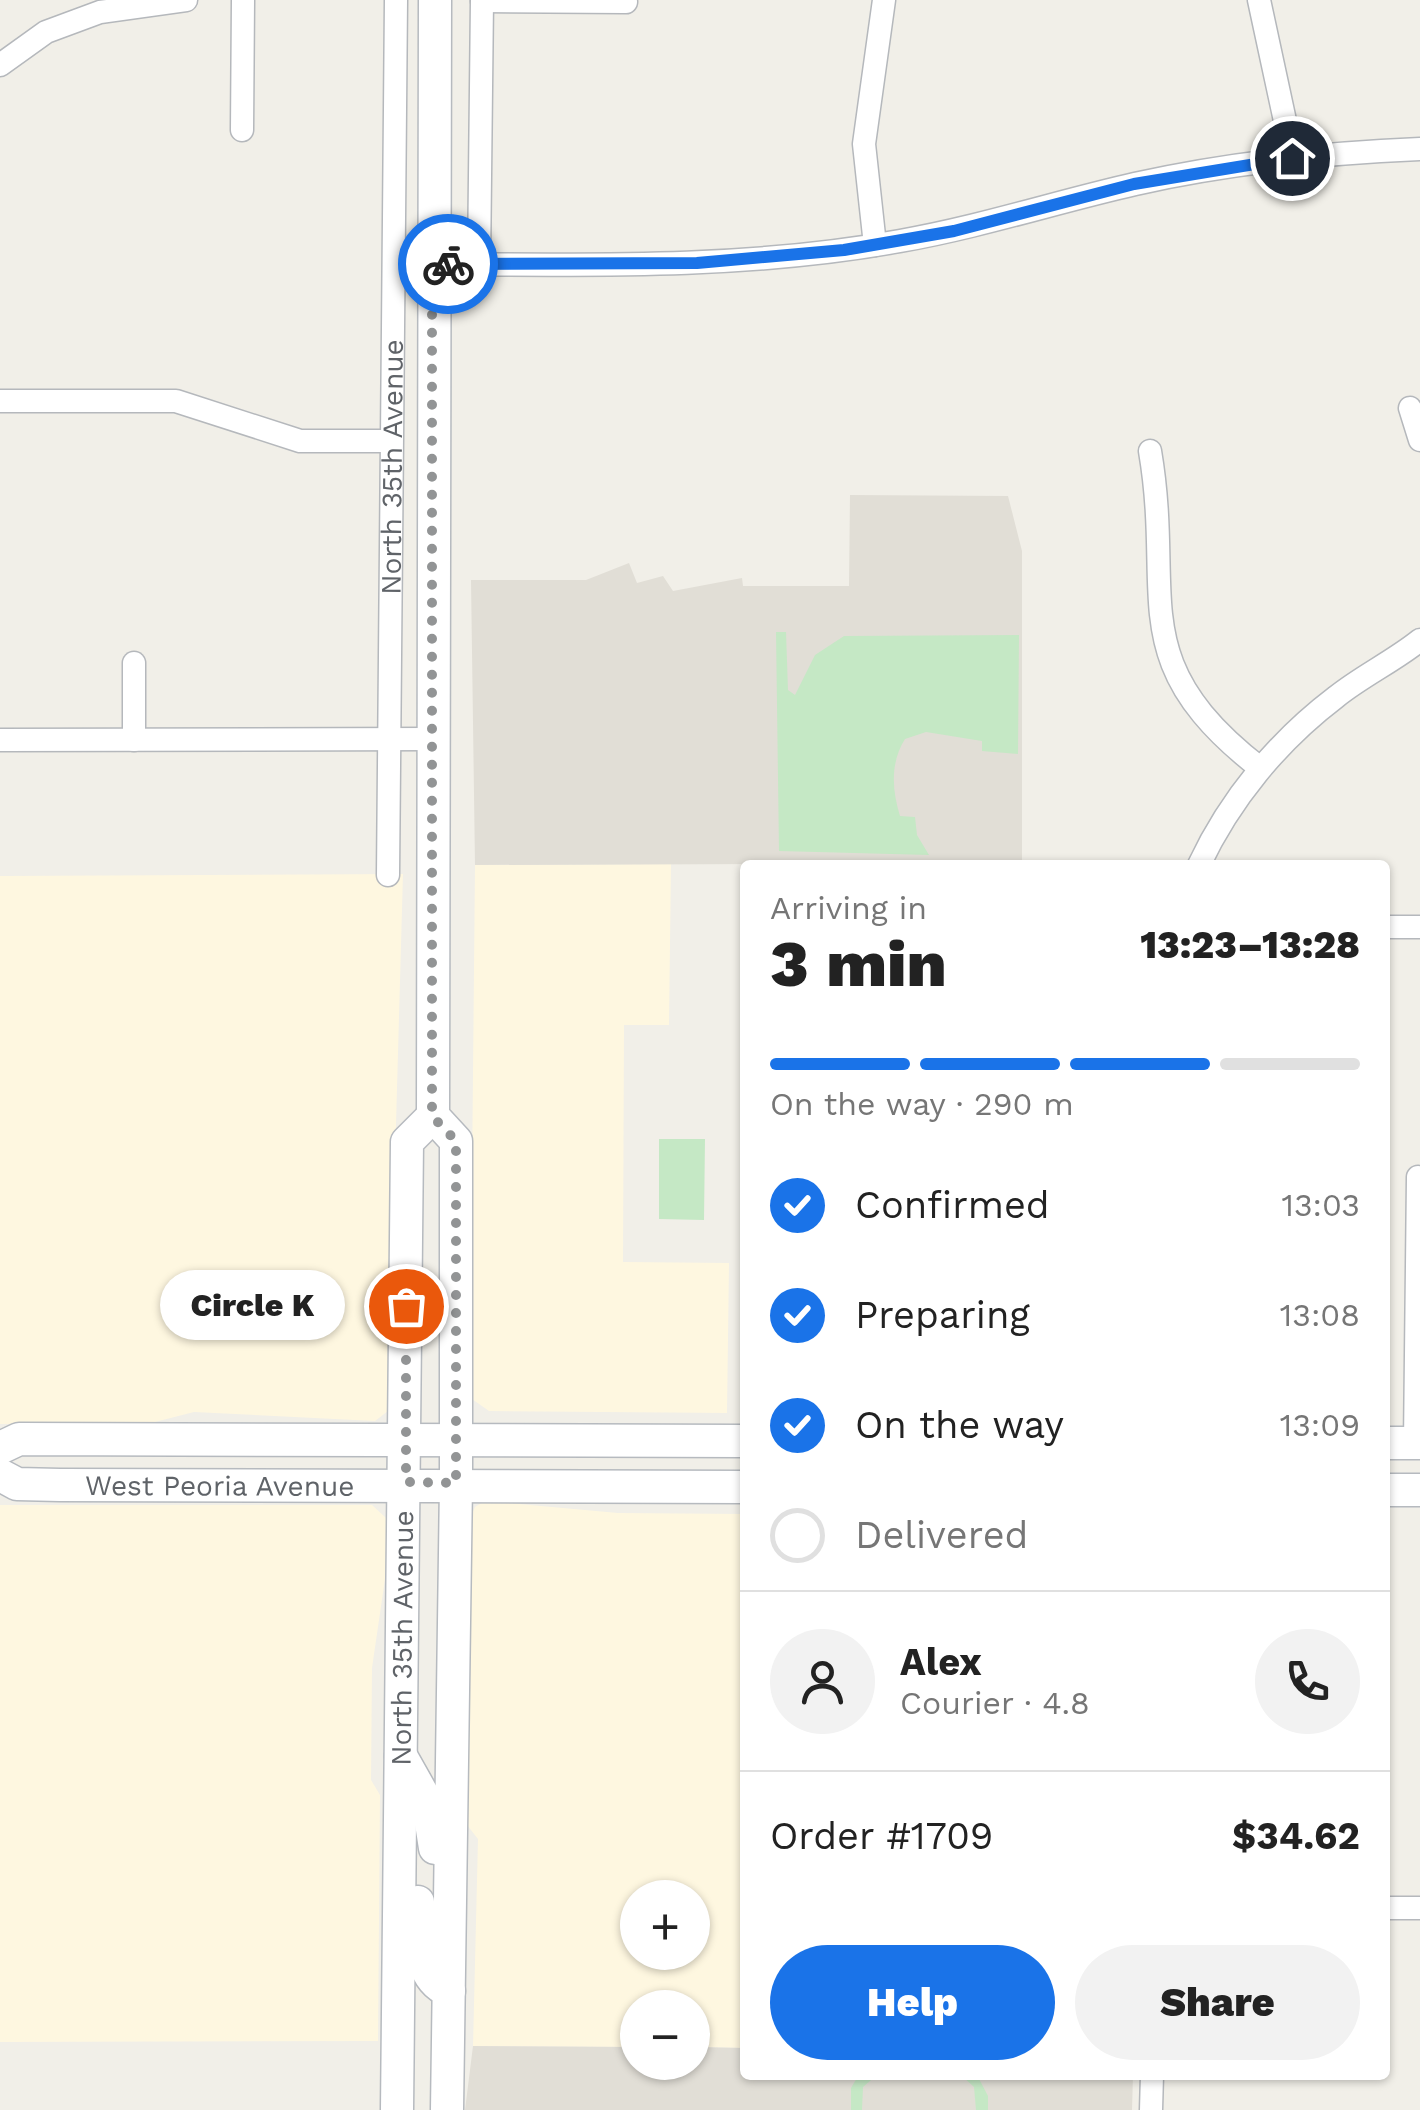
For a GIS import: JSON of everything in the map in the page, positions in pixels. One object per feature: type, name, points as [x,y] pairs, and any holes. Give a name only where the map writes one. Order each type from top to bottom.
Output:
[{"type":"main road","name":"North 35th Avenue","points":[[397,2110],[407,1438],[407,1142],[432,1116],[434,0]]},
{"type":"main road","name":"North 35th Avenue","points":[[432,1116],[456,1141],[457,1438],[447,2110]]},
{"type":"main road","name":"West Peoria Avenue","points":[[0,1448],[19,1439],[740,1442]]},
{"type":"main road","name":"West Peoria Avenue","points":[[0,1475],[16,1484],[406,1482],[740,1487]]},
{"type":"main road","points":[[1390,1490],[1420,1490]]},
{"type":"main road","points":[[401,1756],[418,1780],[435,1824],[435,1898],[449,1933]]},
{"type":"main road","points":[[400,1838],[415,1868],[426,1967],[439,1988],[449,1992]]},
{"type":"street","points":[[0,64],[46,32],[100,12],[186,0]]},
{"type":"street","points":[[242,130],[244,0]]},
{"type":"street","name":"North 35th Avenue","points":[[388,874],[396,0]]},
{"type":"street","points":[[479,264],[482,0],[626,2]]},
{"type":"street","points":[[874,246],[864,144],[884,0]]},
{"type":"street","points":[[1258,0],[1292,158]]},
{"type":"street","points":[[432,264],[697,263],[874,246],[954,231],[1134,184],[1292,158],[1420,149]]},
{"type":"street","points":[[0,402],[176,401],[300,441],[391,441]]},
{"type":"street","points":[[1410,408],[1420,440]]},
{"type":"street","points":[[1150,450],[1158,497],[1160,618],[1172,666],[1193,705],[1214,729],[1260,768]]},
{"type":"street","points":[[1202,860],[1236,799],[1260,768],[1338,694],[1420,640]]},
{"type":"street","points":[[134,663],[134,740]]},
{"type":"street","points":[[0,740],[433,739]]},
{"type":"street","points":[[1390,927],[1420,927]]},
{"type":"street","points":[[1411,1431],[1418,1176]]},
{"type":"street","points":[[1390,1908],[1420,1908]]},
{"type":"street","points":[[1152,2080],[1152,2110]]},
{"type":"shaded area","points":[[850,495],[1008,496],[1022,551],[1022,860],[475,865],[471,580],[586,580],[629,563],[637,583],[663,576],[673,591],[742,578],[743,586],[849,586]]},
{"type":"shaded area","points":[[671,864],[669,1025],[624,1025],[623,1262],[729,1263],[727,1413],[489,1411],[472,1399],[470,1385],[475,865]]},
{"type":"shaded area","points":[[403,874],[388,1411],[375,1421],[194,1412],[155,1422],[0,1424],[0,876]]},
{"type":"shaded area","points":[[485,1501],[618,1513],[740,1514],[740,2048],[710,2047],[710,1990],[620,1990],[620,2047],[473,2046],[478,1839],[467,1825],[470,1518],[475,1507]]},
{"type":"shaded area","points":[[0,1505],[372,1505],[386,1518],[386,1572],[372,1668],[371,1780],[380,1795],[378,2041],[0,2042]]},
{"type":"shaded area","points":[[473,2046],[620,2047],[620,2080],[710,2080],[710,2047],[740,2048],[740,2080],[1133,2080],[1132,2110],[465,2110]]},
{"type":"green space","points":[[776,632],[786,632],[788,690],[795,695],[815,655],[844,636],[1019,635],[1018,754],[982,751],[982,741],[926,732],[905,739],[895,767],[897,806],[900,816],[915,817],[917,835],[929,855],[779,851]]},
{"type":"green space","points":[[659,1139],[705,1139],[704,1220],[659,1219]]},
{"type":"green space","points":[[856,2080],[871,2080],[863,2087],[862,2110],[851,2110],[851,2088]]},
{"type":"green space","points":[[966,2080],[980,2080],[988,2096],[988,2110],[976,2110],[974,2087]]},
{"type":"way so far","points":[[406,1306],[406,1482],[456,1483],[456,1141],[432,1116],[432,264],[448,264]]},
{"type":"place","name":"Circle K","points":[[406,1306]]},
{"type":"route","points":[[448,264],[697,263],[844,250],[954,231],[1134,184],[1292,158]]}]
